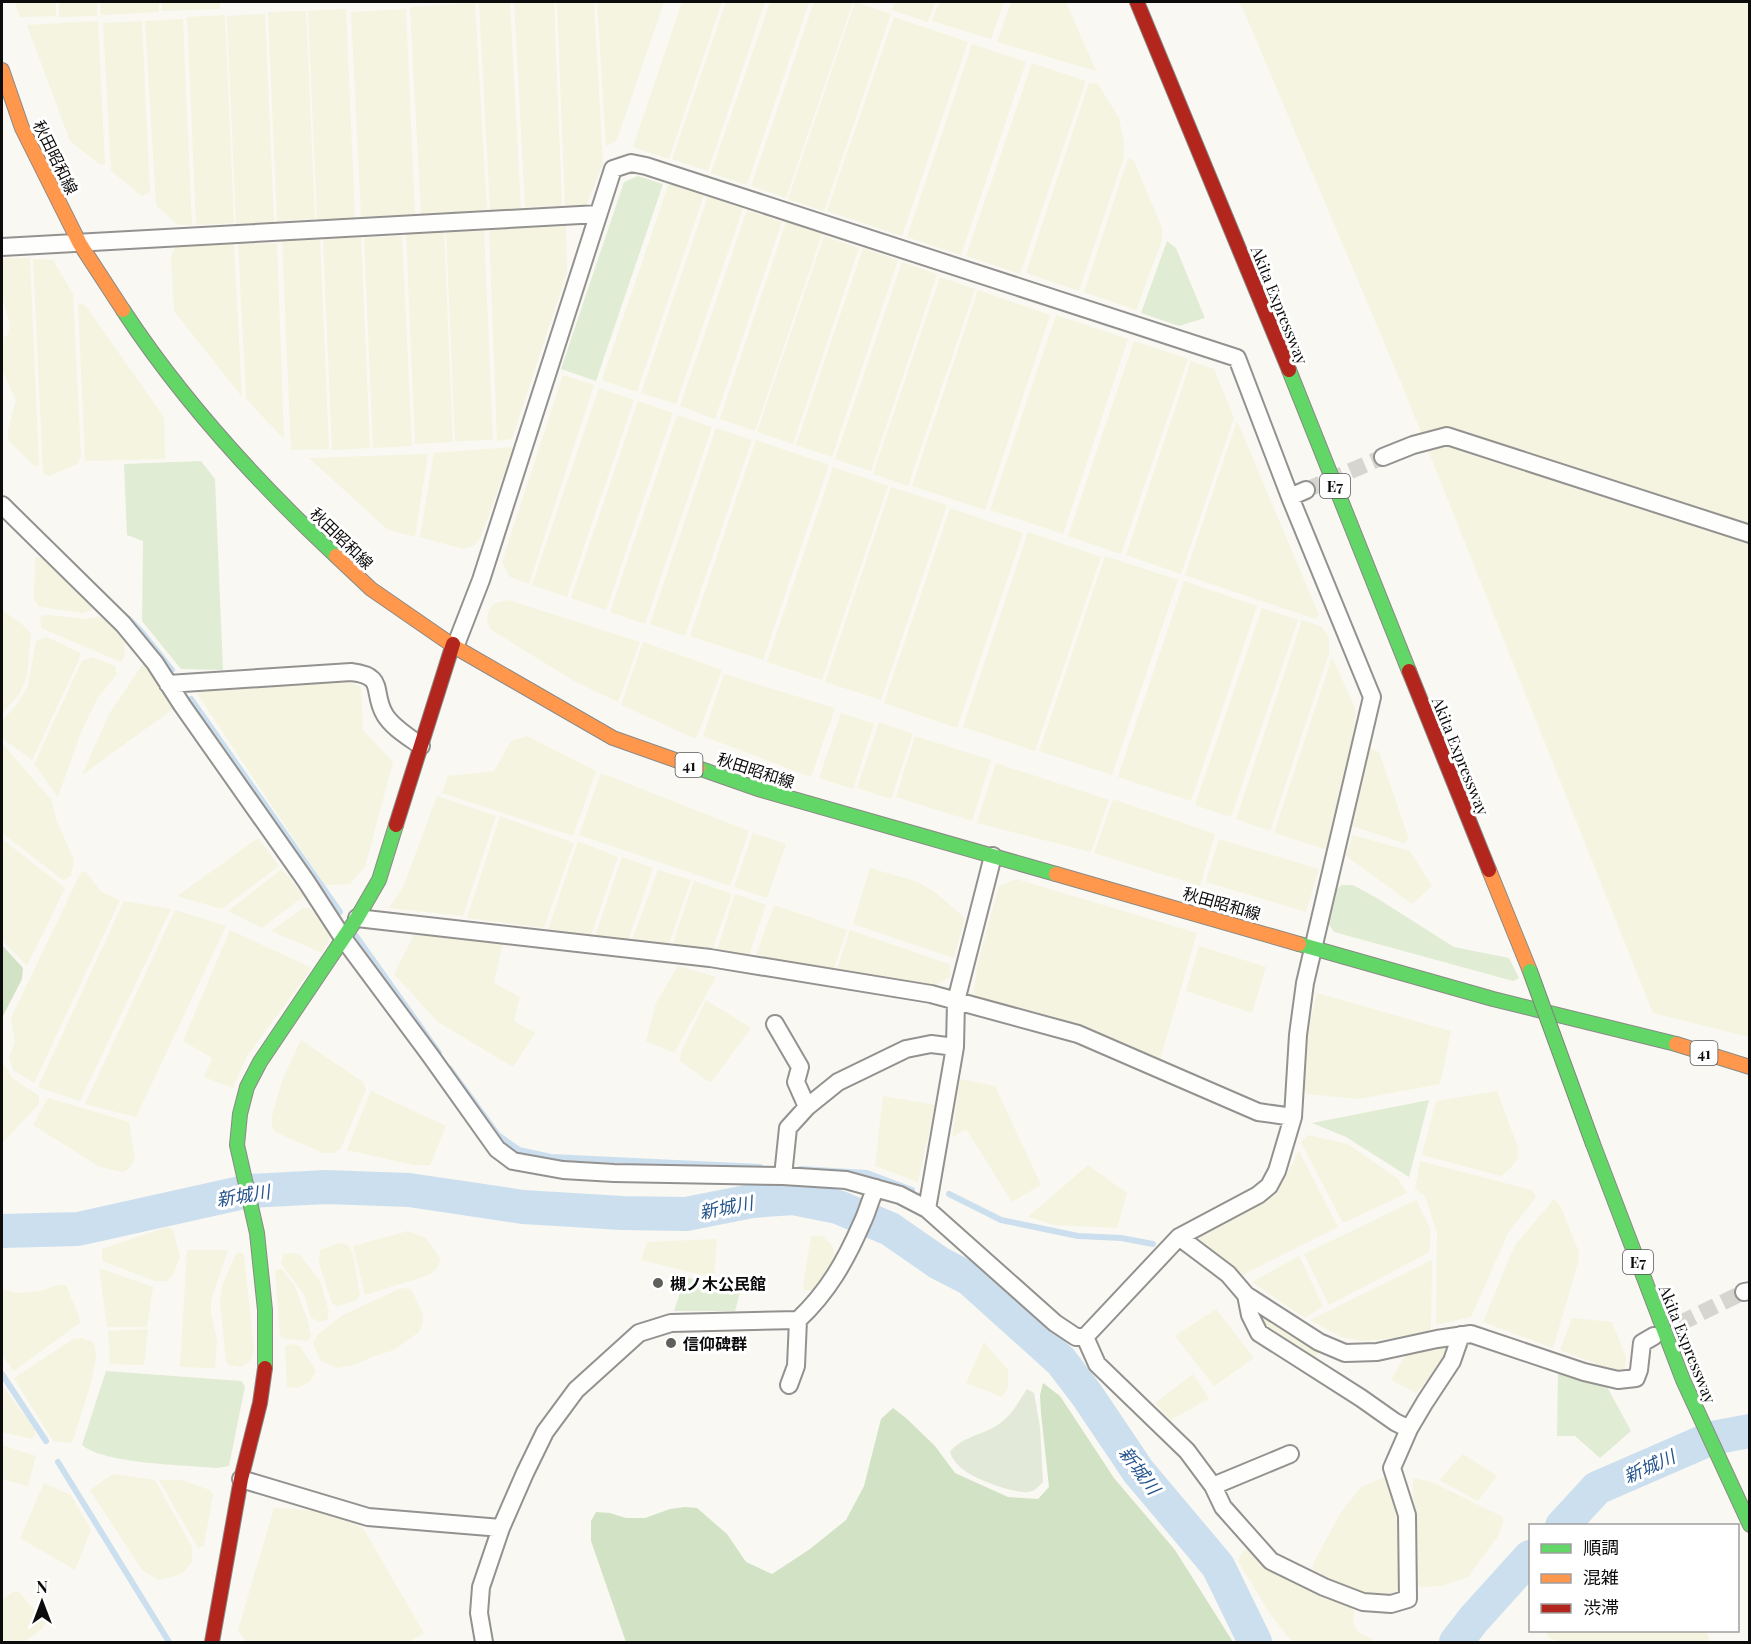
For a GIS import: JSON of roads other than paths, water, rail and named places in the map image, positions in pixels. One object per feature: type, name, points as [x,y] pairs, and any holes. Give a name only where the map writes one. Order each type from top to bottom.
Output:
[{"type":"main road","name":"Akita Expressway","points":[[1137,2],[1249,271],[1530,971],[1683,1380],[1749,1525]]},
{"type":"main road","name":"秋田昭和線","points":[[2,70],[22,128],[80,244],[152,354],[230,447],[298,520],[371,589],[454,645],[613,738],[758,789],[1493,999],[1659,1039],[1749,1067]]},
{"type":"main road","points":[[212,1642],[241,1479],[260,1403],[266,1362],[265,1310],[257,1233],[237,1145],[240,1114],[247,1087],[260,1062],[357,918],[378,880],[454,645]]},
{"type":"street","points":[[2,505],[123,624],[155,663],[343,938],[497,1149],[513,1161],[563,1170],[614,1173],[783,1176],[846,1180],[873,1194],[900,1195],[927,1209],[1055,1323],[1076,1337],[1085,1337],[1179,1237],[1258,1195],[1269,1186],[1277,1171],[1293,1118],[1298,1035],[1305,983],[1372,697],[1290,497],[1237,358],[631,163],[613,170],[481,580],[454,645]]},
{"type":"street","points":[[2,247],[598,214]]},
{"type":"street","points":[[1383,457],[1413,445],[1447,436],[1749,534]]},
{"type":"street","points":[[1290,497],[1306,490]]},
{"type":"street","points":[[168,684],[351,672],[368,674],[374,681],[385,715],[421,746]]},
{"type":"street","points":[[927,1209],[955,1047],[956,1001],[993,856]]},
{"type":"street","points":[[357,918],[711,958],[930,993],[1077,1034],[1258,1112],[1293,1118]]},
{"type":"street","points":[[775,1024],[800,1067],[796,1082],[807,1107]]},
{"type":"street","points":[[783,1176],[788,1128],[807,1107],[838,1082],[906,1048],[931,1044],[955,1047]]},
{"type":"street","points":[[484,1642],[478,1613],[481,1587],[501,1528],[545,1432],[576,1390],[639,1333],[671,1323],[798,1320],[816,1304],[842,1268],[873,1194]]},
{"type":"street","points":[[1179,1237],[1228,1274],[1246,1295],[1319,1342],[1345,1353],[1377,1352],[1471,1334],[1584,1372],[1618,1380],[1636,1378],[1640,1370],[1642,1343],[1654,1336]]},
{"type":"street","points":[[1246,1295],[1250,1315],[1258,1334],[1361,1398],[1395,1422],[1410,1429]]},
{"type":"street","points":[[789,1385],[796,1366],[798,1320]]},
{"type":"street","points":[[1085,1337],[1097,1364],[1186,1451],[1213,1486],[1223,1507],[1271,1561],[1324,1587],[1363,1602],[1391,1604],[1408,1599],[1407,1515],[1392,1468],[1425,1402],[1452,1361],[1461,1335]]},
{"type":"street","points":[[1213,1486],[1290,1454]]},
{"type":"street","points":[[241,1479],[368,1517],[501,1528]]},
{"type":"waterway","points":[[129,619],[172,670]]},
{"type":"waterway","points":[[191,699],[340,912]]},
{"type":"waterway","points":[[356,936],[439,1053]]},
{"type":"waterway","points":[[450,1069],[498,1135],[519,1150],[551,1157],[760,1167]]},
{"type":"waterway","points":[[800,1169],[867,1173],[912,1190]]},
{"type":"waterway","name":"新城川","points":[[2,1231],[78,1229],[249,1191],[326,1187],[409,1190],[523,1207],[622,1213],[686,1214],[752,1201],[793,1198],[838,1207],[890,1229],[939,1263],[970,1279],[1061,1361],[1087,1395],[1138,1471],[1218,1566],[1255,1642]]},
{"type":"waterway","points":[[949,1194],[1001,1220],[1078,1236],[1121,1238],[1153,1244]]},
{"type":"waterway","points":[[2,1374],[46,1441]]},
{"type":"waterway","name":"新城川","points":[[1564,1524],[1597,1488],[1712,1438],[1750,1431]]},
{"type":"waterway","points":[[58,1462],[169,1642]]},
{"type":"waterway","name":"新城川","points":[[1456,1642],[1529,1558]]},
{"type":"tunnel","points":[[1306,490],[1383,457]]},
{"type":"tunnel","points":[[1658,1334],[1744,1292]]},
{"type":"place","name":"槻ノ木公民館","points":[[658,1283]]},
{"type":"place","name":"信仰碑群","points":[[671,1343]]}]
